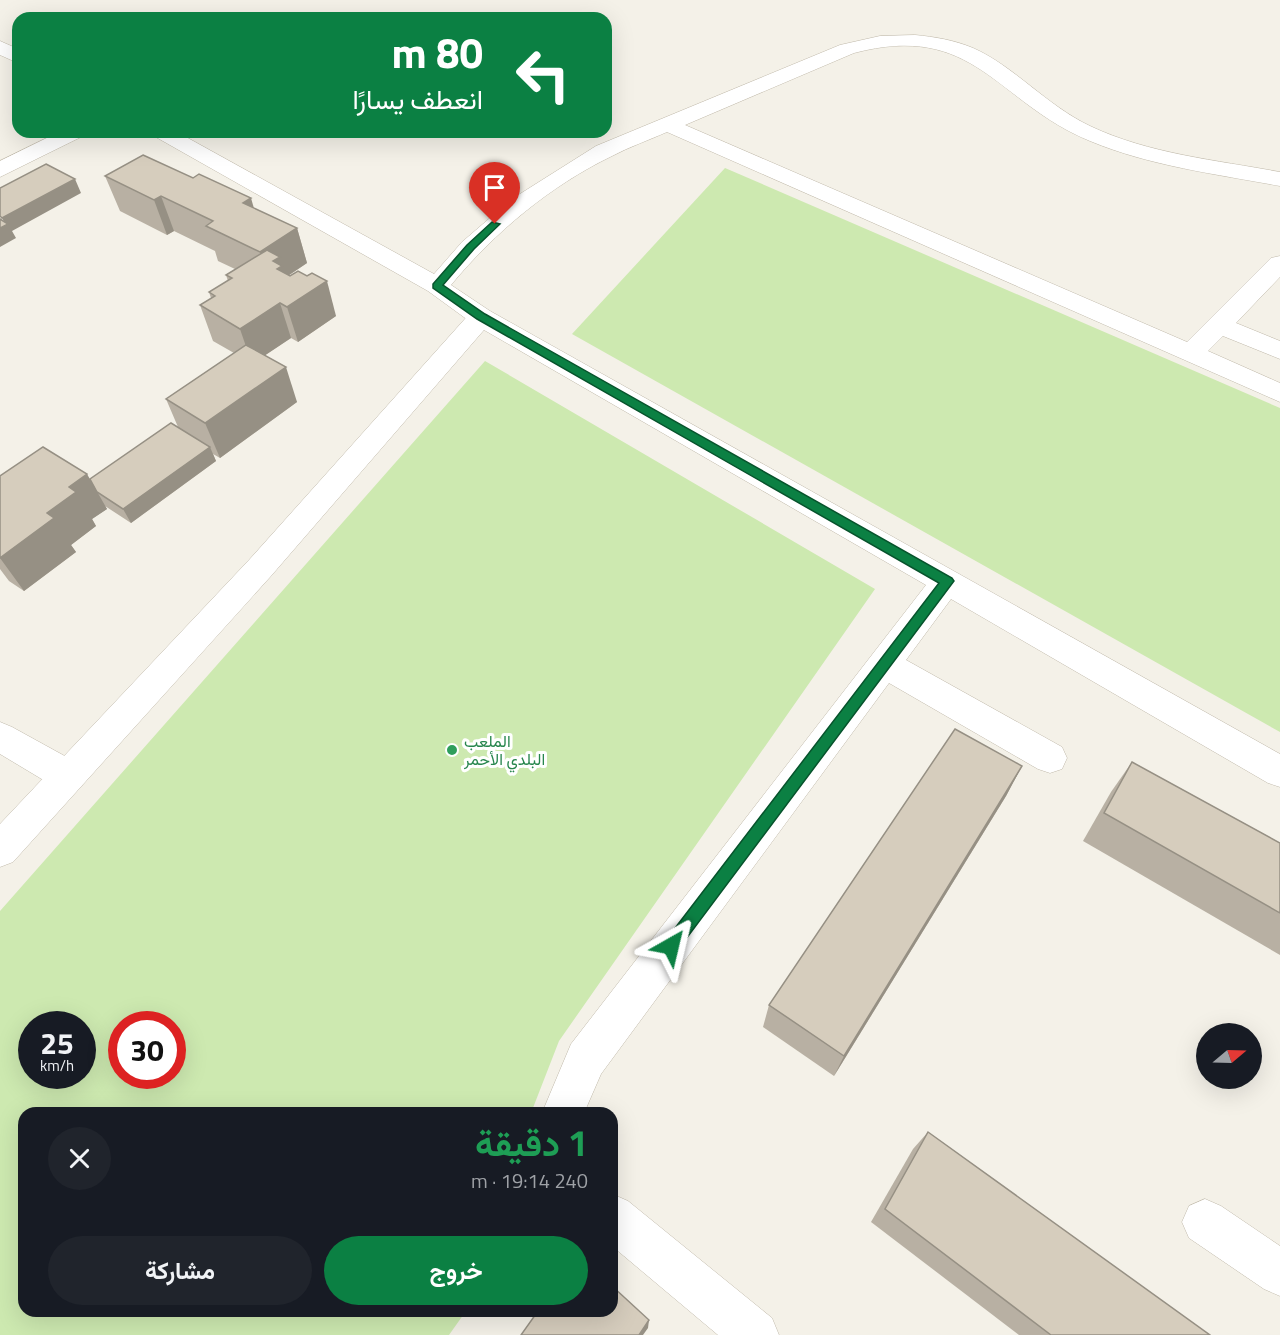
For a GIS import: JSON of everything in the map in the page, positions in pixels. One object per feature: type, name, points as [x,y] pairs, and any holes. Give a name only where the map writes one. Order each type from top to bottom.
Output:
[{"type":"street","points":[[437,286],[470,247],[520,204],[547,184],[604,151],[848,49],[877,41],[912,41],[947,46],[977,58],[1053,114],[1099,137],[1155,155],[1280,179]]},
{"type":"street","points":[[668,124],[1280,393]]},
{"type":"street","points":[[0,170],[64,138]]},
{"type":"street","points":[[172,138],[437,286],[481,316],[1280,771]]},
{"type":"street","points":[[1191,354],[1280,263]]},
{"type":"street","points":[[0,850],[260,568],[481,316]]},
{"type":"street","points":[[1218,325],[1280,351]]},
{"type":"street","points":[[566,1107],[586,1059],[947,581]]},
{"type":"street","points":[[885,664],[1050,758]]},
{"type":"street","points":[[0,736],[68,776]]},
{"type":"street","points":[[618,1222],[755,1335]]},
{"type":"street","points":[[1205,1222],[1280,1273]]},
{"type":"green space","points":[[725,168],[1280,408],[1280,732],[572,334]]},
{"type":"green space","name":"الملعب البلدي الأحمر","points":[[485,361],[875,589],[559,1041],[533,1107],[18,1107],[18,1317],[462,1317],[449,1335],[0,1335],[0,911]]},
{"type":"building","points":[[143,155],[193,178],[199,174],[251,198],[243,203],[297,228],[260,252],[206,226],[213,221],[161,196],[154,200],[105,176]]},
{"type":"building","points":[[46,164],[75,179],[2,218],[0,216],[0,188]]},
{"type":"building","points":[[0,219],[8,224],[0,228]]},
{"type":"building","points":[[267,250],[280,257],[273,261],[282,266],[277,269],[290,276],[298,271],[307,276],[312,273],[327,281],[287,307],[280,303],[240,329],[200,305],[215,296],[209,292],[232,278],[226,275]]},
{"type":"building","points":[[246,345],[286,367],[205,423],[166,399]]},
{"type":"building","points":[[171,423],[210,447],[123,509],[97,492],[90,479]]},
{"type":"building","points":[[43,447],[87,474],[69,487],[76,492],[47,513],[54,518],[0,558],[0,476]]},
{"type":"building","points":[[955,729],[1022,766],[844,1056],[769,1005]]},
{"type":"building","points":[[1132,762],[1280,843],[1280,913],[1104,813]]},
{"type":"building","points":[[928,1132],[1210,1335],[1051,1335],[885,1209]]},
{"type":"building","points":[[618,1292],[649,1320],[639,1335],[521,1335],[534,1317],[618,1317]]},
{"type":"place","name":"الملعب البلدي الأحمر","points":[[452,750]]},
{"type":"route","points":[[495,224],[470,247],[437,286],[481,316],[947,581],[671,946]]}]
